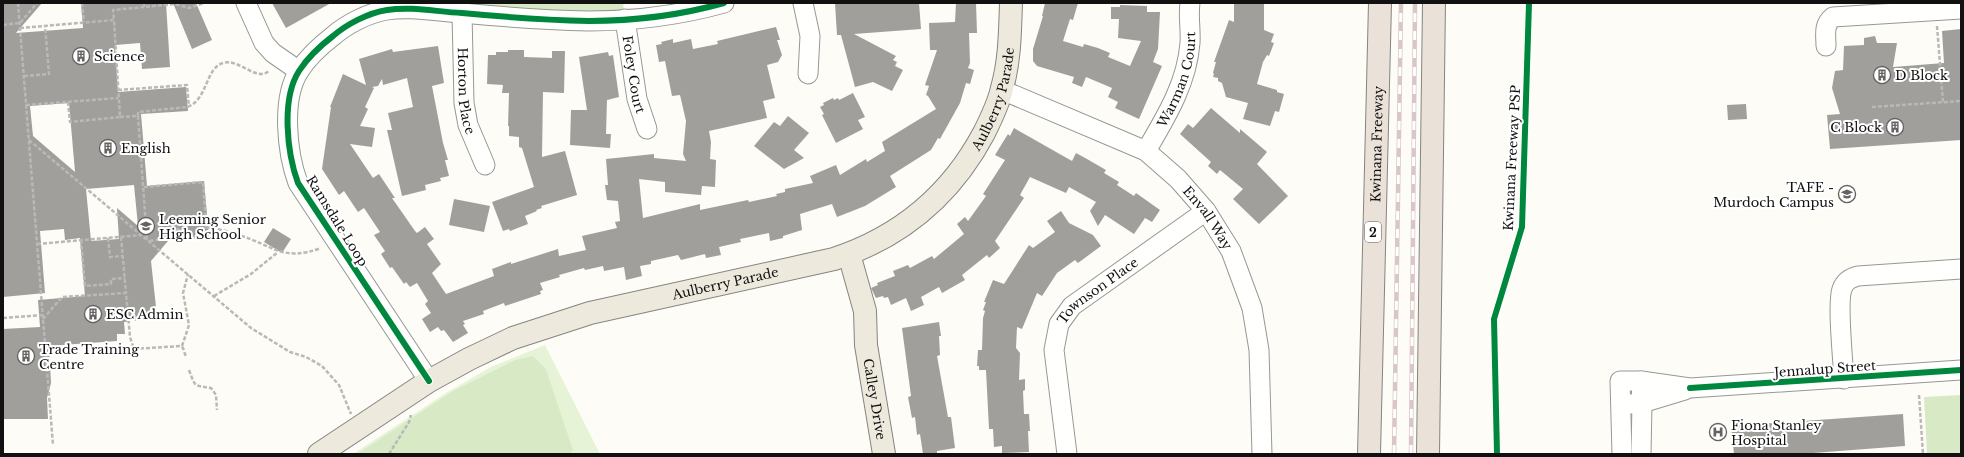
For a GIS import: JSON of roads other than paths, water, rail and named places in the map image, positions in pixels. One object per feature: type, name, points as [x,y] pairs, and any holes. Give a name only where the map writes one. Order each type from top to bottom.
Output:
[{"type":"highway","points":[[1428,454],[1433,203],[1434,3]]},
{"type":"highway","points":[[1433,203],[1447,3]]},
{"type":"highway","name":"Kwinana Freeway","points":[[1368,454],[1380,5]]},
{"type":"main road","name":"Aulberry Parade","points":[[319,454],[429,381],[469,359],[513,338],[568,319],[841,257],[893,232],[916,217],[951,183],[978,143],[989,123],[1002,90],[1010,41],[1011,3]]},
{"type":"main road","name":"Calley Drive","points":[[841,257],[865,311],[866,345],[884,454]]},
{"type":"street","points":[[246,3],[264,43],[274,53],[299,72]]},
{"type":"street","name":"Ramsdale Loop","points":[[429,381],[298,183],[291,164],[288,143],[290,101],[299,72],[311,56],[334,35],[352,23],[386,10],[404,9],[590,21],[672,14],[724,3]]},
{"type":"street","points":[[803,3],[810,36],[808,74]]},
{"type":"street","name":"Warman Court","points":[[1146,151],[1168,114],[1179,89],[1187,63],[1190,42],[1190,3]]},
{"type":"street","points":[[1826,46],[1827,22],[1833,18],[1961,9]]},
{"type":"street","name":"Horton Place","points":[[462,13],[464,103],[468,125],[485,165]]},
{"type":"street","name":"Foley Court","points":[[625,19],[637,99],[647,129]]},
{"type":"street","name":"Envall Way","points":[[1002,90],[1146,151],[1178,179],[1206,211],[1231,252],[1252,308],[1259,350],[1262,454]]},
{"type":"street","name":"Townson Place","points":[[1067,454],[1054,350],[1055,337],[1059,324],[1072,306],[1206,211]]},
{"type":"street","points":[[1844,379],[1840,298],[1845,283],[1851,278],[1858,276],[1961,269]]},
{"type":"street","name":"Jennalup Street","points":[[1690,388],[1642,403],[1621,405],[1620,381],[1641,381],[1690,388],[1844,379],[1961,370]]},
{"type":"street","points":[[1641,381],[1641,454]]},
{"type":"street","points":[[1621,405],[1622,454]]},
{"type":"railway","points":[[1394,454],[1401,3]]},
{"type":"railway","points":[[1411,454],[1415,3]]},
{"type":"place","name":"Science","points":[[81,56]]},
{"type":"place","name":"D Block","points":[[1882,75]]},
{"type":"place","name":"C Block","points":[[1895,127]]},
{"type":"place","name":"English","points":[[108,148]]},
{"type":"place","name":"TAFE - Murdoch Campus","points":[[1847,194]]},
{"type":"place","name":"Leeming Senior High School","points":[[146,226]]},
{"type":"place","name":"ESC Admin","points":[[93,314]]},
{"type":"place","name":"Trade Training Centre","points":[[26,356]]},
{"type":"place","name":"Fiona Stanley Hospital","points":[[1718,432]]}]
